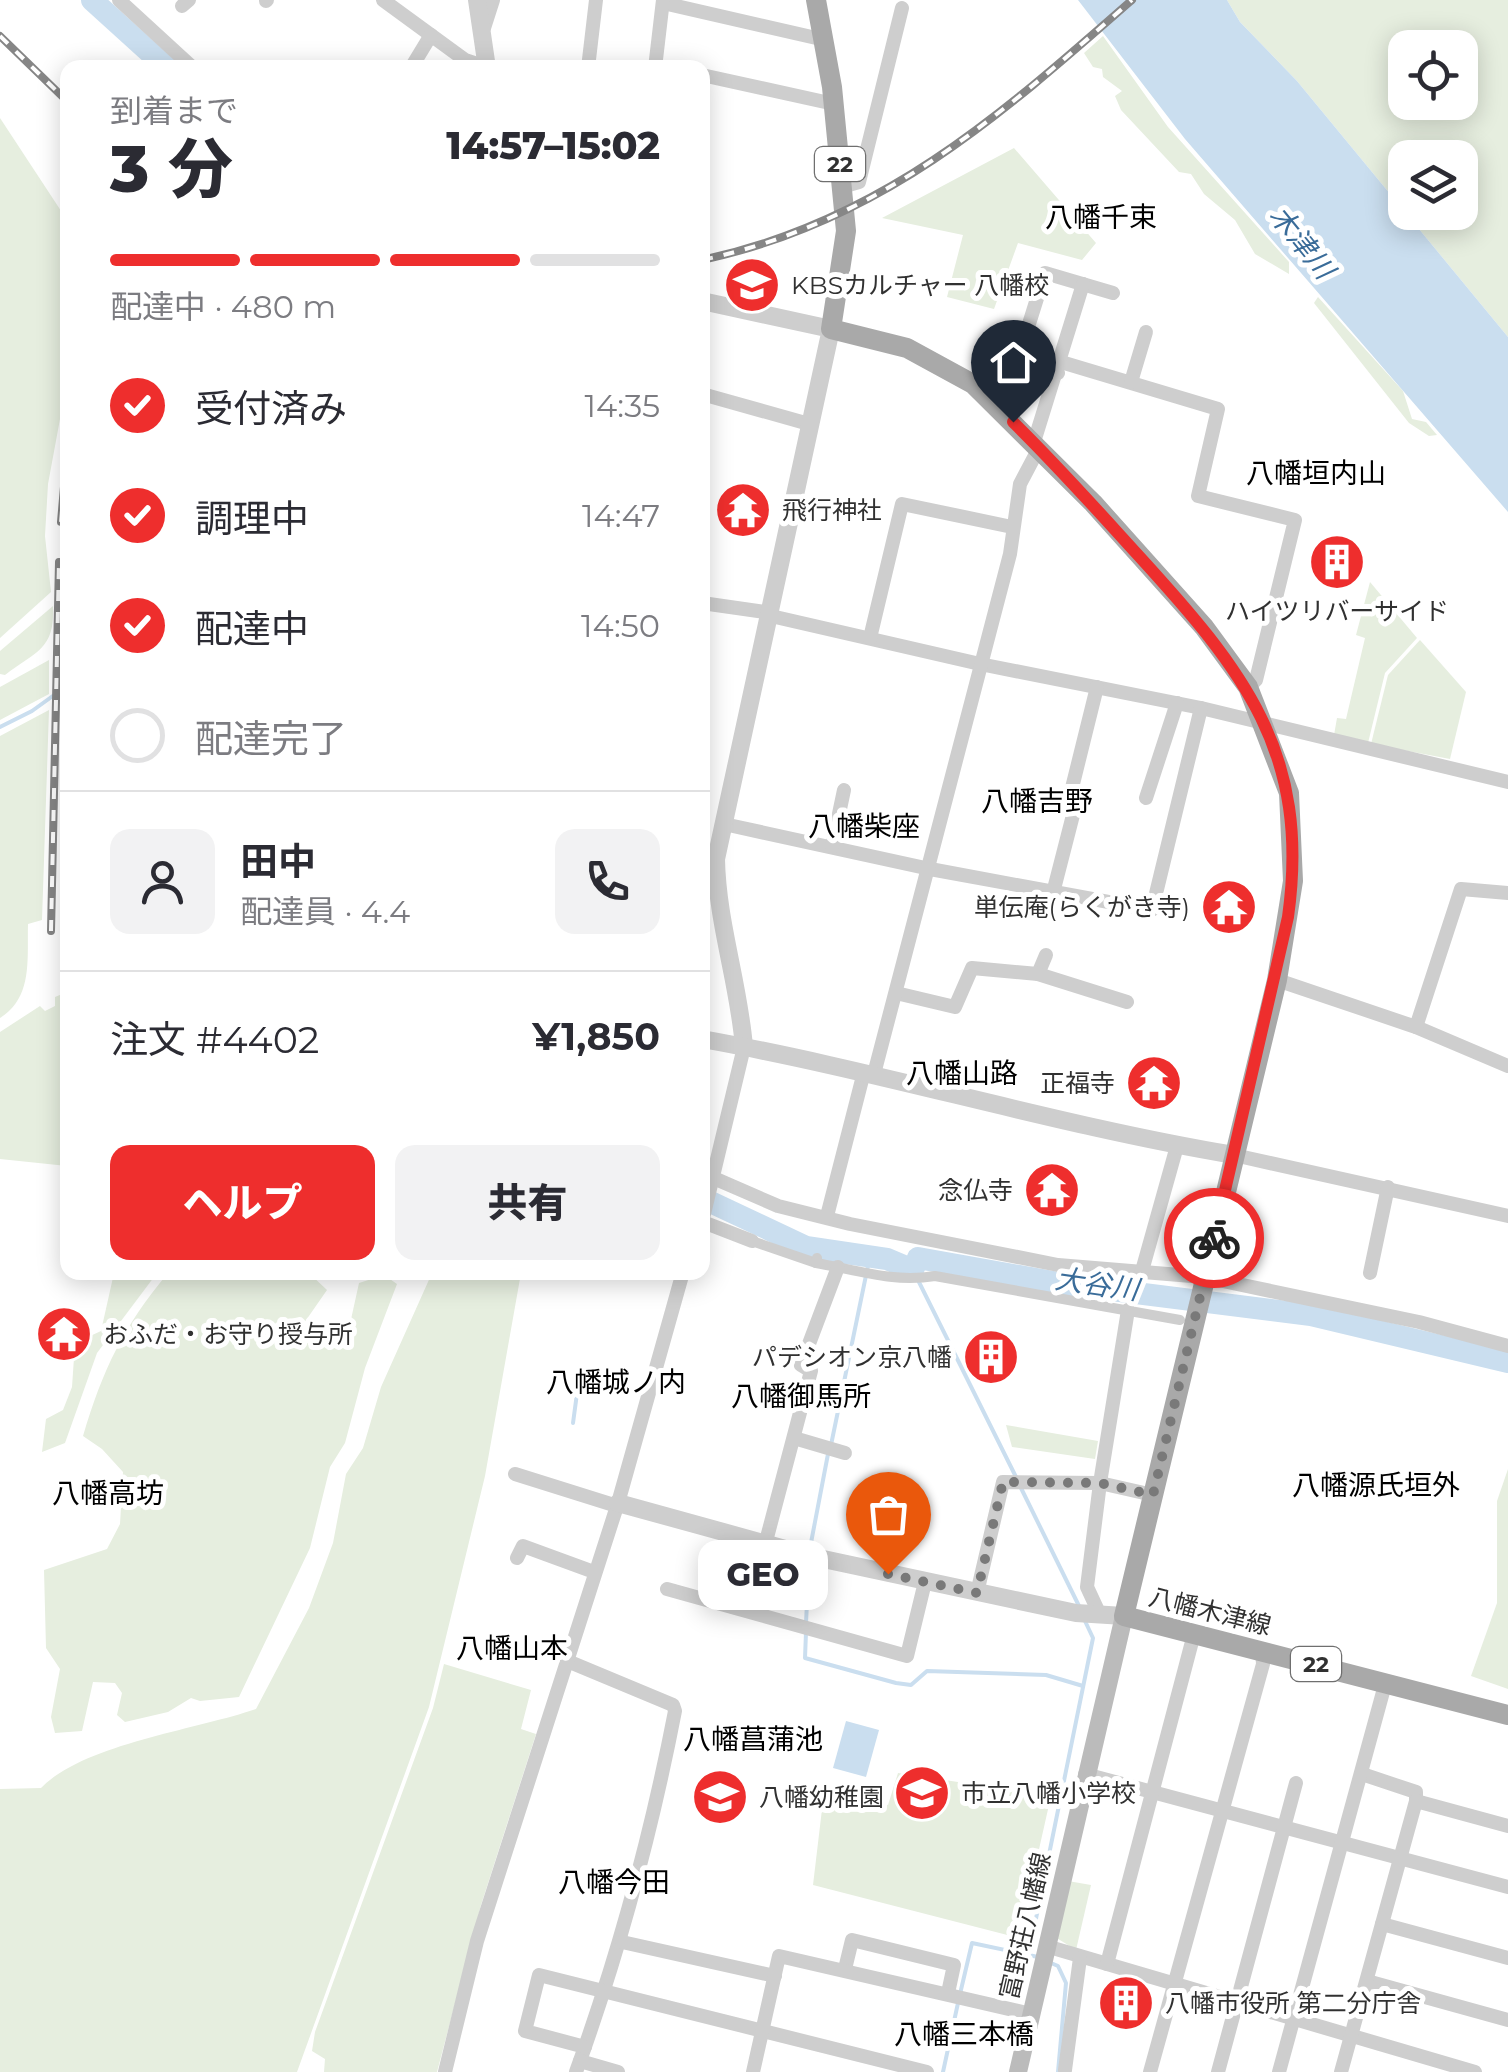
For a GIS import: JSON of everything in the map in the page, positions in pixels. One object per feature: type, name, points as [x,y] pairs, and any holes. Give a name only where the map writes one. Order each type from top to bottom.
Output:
[{"type":"main road","name":"22","points":[[816,0],[834,104],[846,255],[831,329]]},
{"type":"main road","name":"八幡木津線","points":[[831,329],[907,348],[972,384],[1036,445],[1204,627],[1248,687],[1265,722],[1289,793],[1294,881],[1277,980],[1204,1280],[1187,1321],[1153,1495],[1124,1616],[1508,1715]]},
{"type":"main road","name":"富野荘八幡線","points":[[1018,2072],[1124,1616]]},
{"type":"street","points":[[119,0],[184,60]]},
{"type":"street","points":[[383,0],[465,60]]},
{"type":"street","points":[[477,0],[486,60]]},
{"type":"street","points":[[484,28],[492,0]]},
{"type":"street","points":[[589,60],[596,0]]},
{"type":"street","points":[[655,60],[663,2],[825,40]]},
{"type":"street","points":[[842,187],[859,182],[902,8]]},
{"type":"street","points":[[417,60],[431,35]]},
{"type":"street","points":[[710,77],[834,104]]},
{"type":"street","points":[[1113,293],[1045,273],[1018,359],[1131,382],[1218,408],[1198,496],[1295,520],[1256,680],[1248,687]]},
{"type":"street","points":[[827,1216],[930,869],[1010,554],[1020,484],[1036,445],[1083,284]]},
{"type":"street","points":[[710,304],[831,329],[716,859],[716,888],[740,1005],[744,1047],[710,1174]]},
{"type":"street","points":[[1131,382],[1146,332]]},
{"type":"street","points":[[710,396],[809,424]]},
{"type":"street","points":[[870,638],[902,504],[1012,527]]},
{"type":"street","points":[[710,604],[1265,722],[1508,782]]},
{"type":"street","points":[[1054,889],[1074,815],[1070,796],[1097,687]]},
{"type":"street","points":[[1146,798],[1177,703]]},
{"type":"street","points":[[724,824],[930,869],[1152,910],[1201,708]]},
{"type":"street","points":[[832,847],[844,790]]},
{"type":"street","points":[[710,882],[716,888]]},
{"type":"street","points":[[1416,1027],[1461,889],[1508,892]]},
{"type":"street","points":[[1038,974],[1046,955]]},
{"type":"street","points":[[896,993],[955,1007],[972,968],[1038,974],[1127,1002]]},
{"type":"street","points":[[1277,980],[1416,1027],[1508,1066]]},
{"type":"street","points":[[710,1041],[869,1073],[1003,1110],[1234,1155],[1508,1216]]},
{"type":"street","points":[[1142,1276],[1177,1146]]},
{"type":"street","points":[[710,1178],[778,1206],[1041,1262],[1204,1280],[1419,1322],[1508,1346]]},
{"type":"street","points":[[1370,1273],[1388,1188]]},
{"type":"street","points":[[710,1223],[752,1241],[872,1276],[906,1280],[930,1277],[1187,1321]]},
{"type":"street","points":[[765,1545],[812,1371],[802,1365],[838,1267]]},
{"type":"street","points":[[446,2072],[477,1941],[617,1504],[681,1280]]},
{"type":"street","points":[[1090,1615],[1087,1586],[1100,1483],[1131,1310]]},
{"type":"street","points":[[794,1438],[835,1451]]},
{"type":"street","points":[[515,1474],[810,1556],[1090,1615],[1124,1616]]},
{"type":"street","points":[[977,1593],[1003,1482],[1100,1483],[1153,1495]]},
{"type":"street","points":[[517,1558],[523,1546],[594,1572]]},
{"type":"street","points":[[667,1589],[907,1656],[925,1582]]},
{"type":"street","points":[[1107,1964],[1194,1634]]},
{"type":"street","points":[[1150,2072],[1263,1664],[1262,1650]]},
{"type":"street","points":[[565,1660],[673,1705],[675,1710],[649,1844],[622,1942],[580,2060]]},
{"type":"street","points":[[1279,2072],[1386,1681]]},
{"type":"street","points":[[1085,1774],[1508,1888]]},
{"type":"street","points":[[1342,2072],[1416,1802],[1416,1792],[1409,1788],[1362,1774]]},
{"type":"street","points":[[1218,2072],[1296,1783]]},
{"type":"street","points":[[1416,1802],[1508,1826]]},
{"type":"street","points":[[1382,1924],[1508,1958]]},
{"type":"street","points":[[845,1969],[852,1940],[954,1964],[955,1995]]},
{"type":"street","points":[[622,1942],[775,1976]]},
{"type":"street","points":[[1046,1946],[1475,2072]]},
{"type":"street","points":[[753,2072],[779,1956],[1031,2014]]},
{"type":"street","points":[[1066,2070],[1080,1958]]},
{"type":"street","points":[[618,2072],[580,2060],[526,2031],[539,1976],[928,2072]]},
{"type":"street","points":[[1366,1980],[1508,2020]]},
{"type":"green space","points":[[1227,0],[1508,0],[1508,337],[1420,230],[1478,230],[1478,140],[1388,140],[1388,191],[1297,81],[1240,22]]},
{"type":"green space","points":[[1103,36],[1168,127],[1289,262],[1289,274],[1255,254],[1235,220],[1204,194],[1191,174],[1179,172],[1121,110],[1115,96],[1122,91],[1103,77],[1102,69],[1093,67],[1084,53]]},
{"type":"green space","points":[[0,118],[60,209],[60,419],[48,484],[45,536],[51,592],[0,638]]},
{"type":"green space","points":[[1014,148],[1096,243],[1082,260],[1018,243],[994,309],[947,297],[963,235],[882,218]]},
{"type":"green space","points":[[1318,297],[1403,391],[1412,419],[1426,422],[1437,435],[1429,436],[1409,423],[1314,303]]},
{"type":"green space","points":[[1370,582],[1417,638],[1385,673],[1368,743],[1334,735],[1337,718],[1346,719],[1365,638],[1356,635]]},
{"type":"green space","points":[[53,606],[47,641],[5,675],[0,674],[0,651]]},
{"type":"green space","points":[[1420,640],[1466,692],[1450,759],[1371,744],[1388,675]]},
{"type":"green space","points":[[49,660],[49,694],[0,720],[0,687]]},
{"type":"green space","points":[[49,710],[42,920],[28,924],[23,989],[11,1009],[0,1018],[0,736]]},
{"type":"green space","points":[[60,995],[60,1165],[0,1159],[0,1032],[40,1006],[45,1011],[55,1006],[55,997]]},
{"type":"green space","points":[[112,1280],[152,1280],[97,1353],[65,1443],[42,1452],[46,1419],[63,1410],[72,1387],[75,1343],[101,1331]]},
{"type":"green space","points":[[163,1280],[316,1280],[327,1290],[302,1326],[305,1339],[330,1348],[348,1333],[359,1283],[391,1280],[397,1284],[365,1368],[345,1443],[330,1467],[310,1548],[239,1697],[200,1701],[191,1698],[168,1712],[125,1722],[117,1715],[122,1693],[115,1683],[93,1682],[82,1731],[55,1733],[51,1717],[60,1669],[46,1648],[44,1570],[107,1549],[120,1524],[123,1472],[102,1449],[83,1436],[116,1350]]},
{"type":"green space","points":[[429,1280],[520,1280],[485,1476],[429,1707],[297,2072],[0,2072],[0,1789],[41,1788],[60,1773],[112,1749],[256,1709],[309,1608],[333,1543],[346,1474],[363,1448],[381,1387]]},
{"type":"green space","points":[[1006,1425],[1098,1441],[1095,1459],[1012,1447]]},
{"type":"green space","points":[[1508,1469],[1508,1689],[1471,1676],[1497,1603],[1497,1501]]},
{"type":"green space","points":[[444,1664],[531,1690],[521,1729],[536,1734],[481,1905],[437,2072],[324,2072],[325,2059],[312,2051],[315,2032],[433,1708]]},
{"type":"green space","points":[[898,1773],[1051,1796],[1019,1938],[813,1885],[825,1784],[888,1805]]},
{"type":"green space","points":[[1068,1881],[1091,1885],[1076,1950],[1055,1937]]},
{"type":"water","name":"木津川","points":[[1078,0],[1227,0],[1240,22],[1297,81],[1388,191],[1388,230],[1420,230],[1508,337],[1508,512],[1185,139]]},
{"type":"water","points":[[846,1721],[879,1730],[866,1777],[833,1768]]},
{"type":"waterway","name":"大谷川","points":[[92,0],[158,60]]},
{"type":"waterway","points":[[0,727],[60,691]]},
{"type":"waterway","name":"大谷川","points":[[710,1202],[806,1247],[887,1259],[913,1270],[918,1258],[1064,1284],[1311,1315],[1508,1362]]},
{"type":"waterway","points":[[831,1445],[870,1256]]},
{"type":"waterway","points":[[913,1270],[1016,1477]]},
{"type":"waterway","points":[[573,1423],[578,1386]]},
{"type":"waterway","points":[[810,1548],[828,1454]]},
{"type":"waterway","points":[[1020,1486],[1080,1608]]},
{"type":"waterway","points":[[806,1623],[809,1562]]},
{"type":"waterway","points":[[1029,1953],[1093,1638],[1085,1621]]},
{"type":"waterway","points":[[806,1632],[805,1658],[896,1683],[911,1685],[927,1671],[1046,1675],[1083,1686]]},
{"type":"waterway","points":[[960,1994],[972,1943],[1038,1957]]},
{"type":"waterway","points":[[1051,1963],[1058,1966],[1066,1983],[1058,2072]]},
{"type":"waterway","points":[[943,2072],[958,2003]]},
{"type":"railway","points":[[710,258],[766,243],[826,220],[881,192],[985,123],[1132,0]]},
{"type":"railway","points":[[0,36],[60,94]]},
{"type":"railway","points":[[51,931],[59,562]]},
{"type":"way so far","points":[[888,1574],[977,1593],[1003,1482],[1100,1483],[1153,1495],[1214,1238]]},
{"type":"place","name":"KBSカルチャー 八幡校","points":[[752,285]]},
{"type":"place","name":"飛行神社","points":[[743,510]]},
{"type":"place","name":"ハイツリバーサイド","points":[[1337,562]]},
{"type":"place","name":"単伝庵(らくがき寺)","points":[[1229,907]]},
{"type":"place","name":"正福寺","points":[[1154,1083]]},
{"type":"place","name":"念仏寺","points":[[1052,1190]]},
{"type":"place","name":"おふだ・お守り授与所","points":[[64,1334]]},
{"type":"place","name":"パデシオン京八幡","points":[[991,1357]]},
{"type":"place","name":"GEO","points":[[888,1574]]},
{"type":"place","name":"市立八幡小学校","points":[[922,1793]]},
{"type":"place","name":"八幡幼稚園","points":[[720,1797]]},
{"type":"place","name":"八幡市役所 第二分庁舎","points":[[1126,2003]]},
{"type":"district","name":"八幡千束","points":[[1101,217]]},
{"type":"district","name":"八幡垣内山","points":[[1316,473]]},
{"type":"district","name":"八幡吉野","points":[[1037,801]]},
{"type":"district","name":"八幡柴座","points":[[864,826]]},
{"type":"district","name":"八幡山路","points":[[962,1073]]},
{"type":"district","name":"八幡城ノ内","points":[[616,1382]]},
{"type":"district","name":"八幡御馬所","points":[[801,1396]]},
{"type":"district","name":"八幡源氏垣外","points":[[1376,1485]]},
{"type":"district","name":"八幡高坊","points":[[108,1493]]},
{"type":"district","name":"八幡山本","points":[[512,1648]]},
{"type":"district","name":"八幡菖蒲池","points":[[753,1739]]},
{"type":"district","name":"八幡今田","points":[[614,1882]]},
{"type":"district","name":"八幡三本橋","points":[[964,2034]]},
{"type":"route","points":[[1013,422],[1093,503],[1204,627],[1248,687],[1274,744],[1289,793],[1294,881],[1288,917],[1277,980],[1214,1238]]}]
